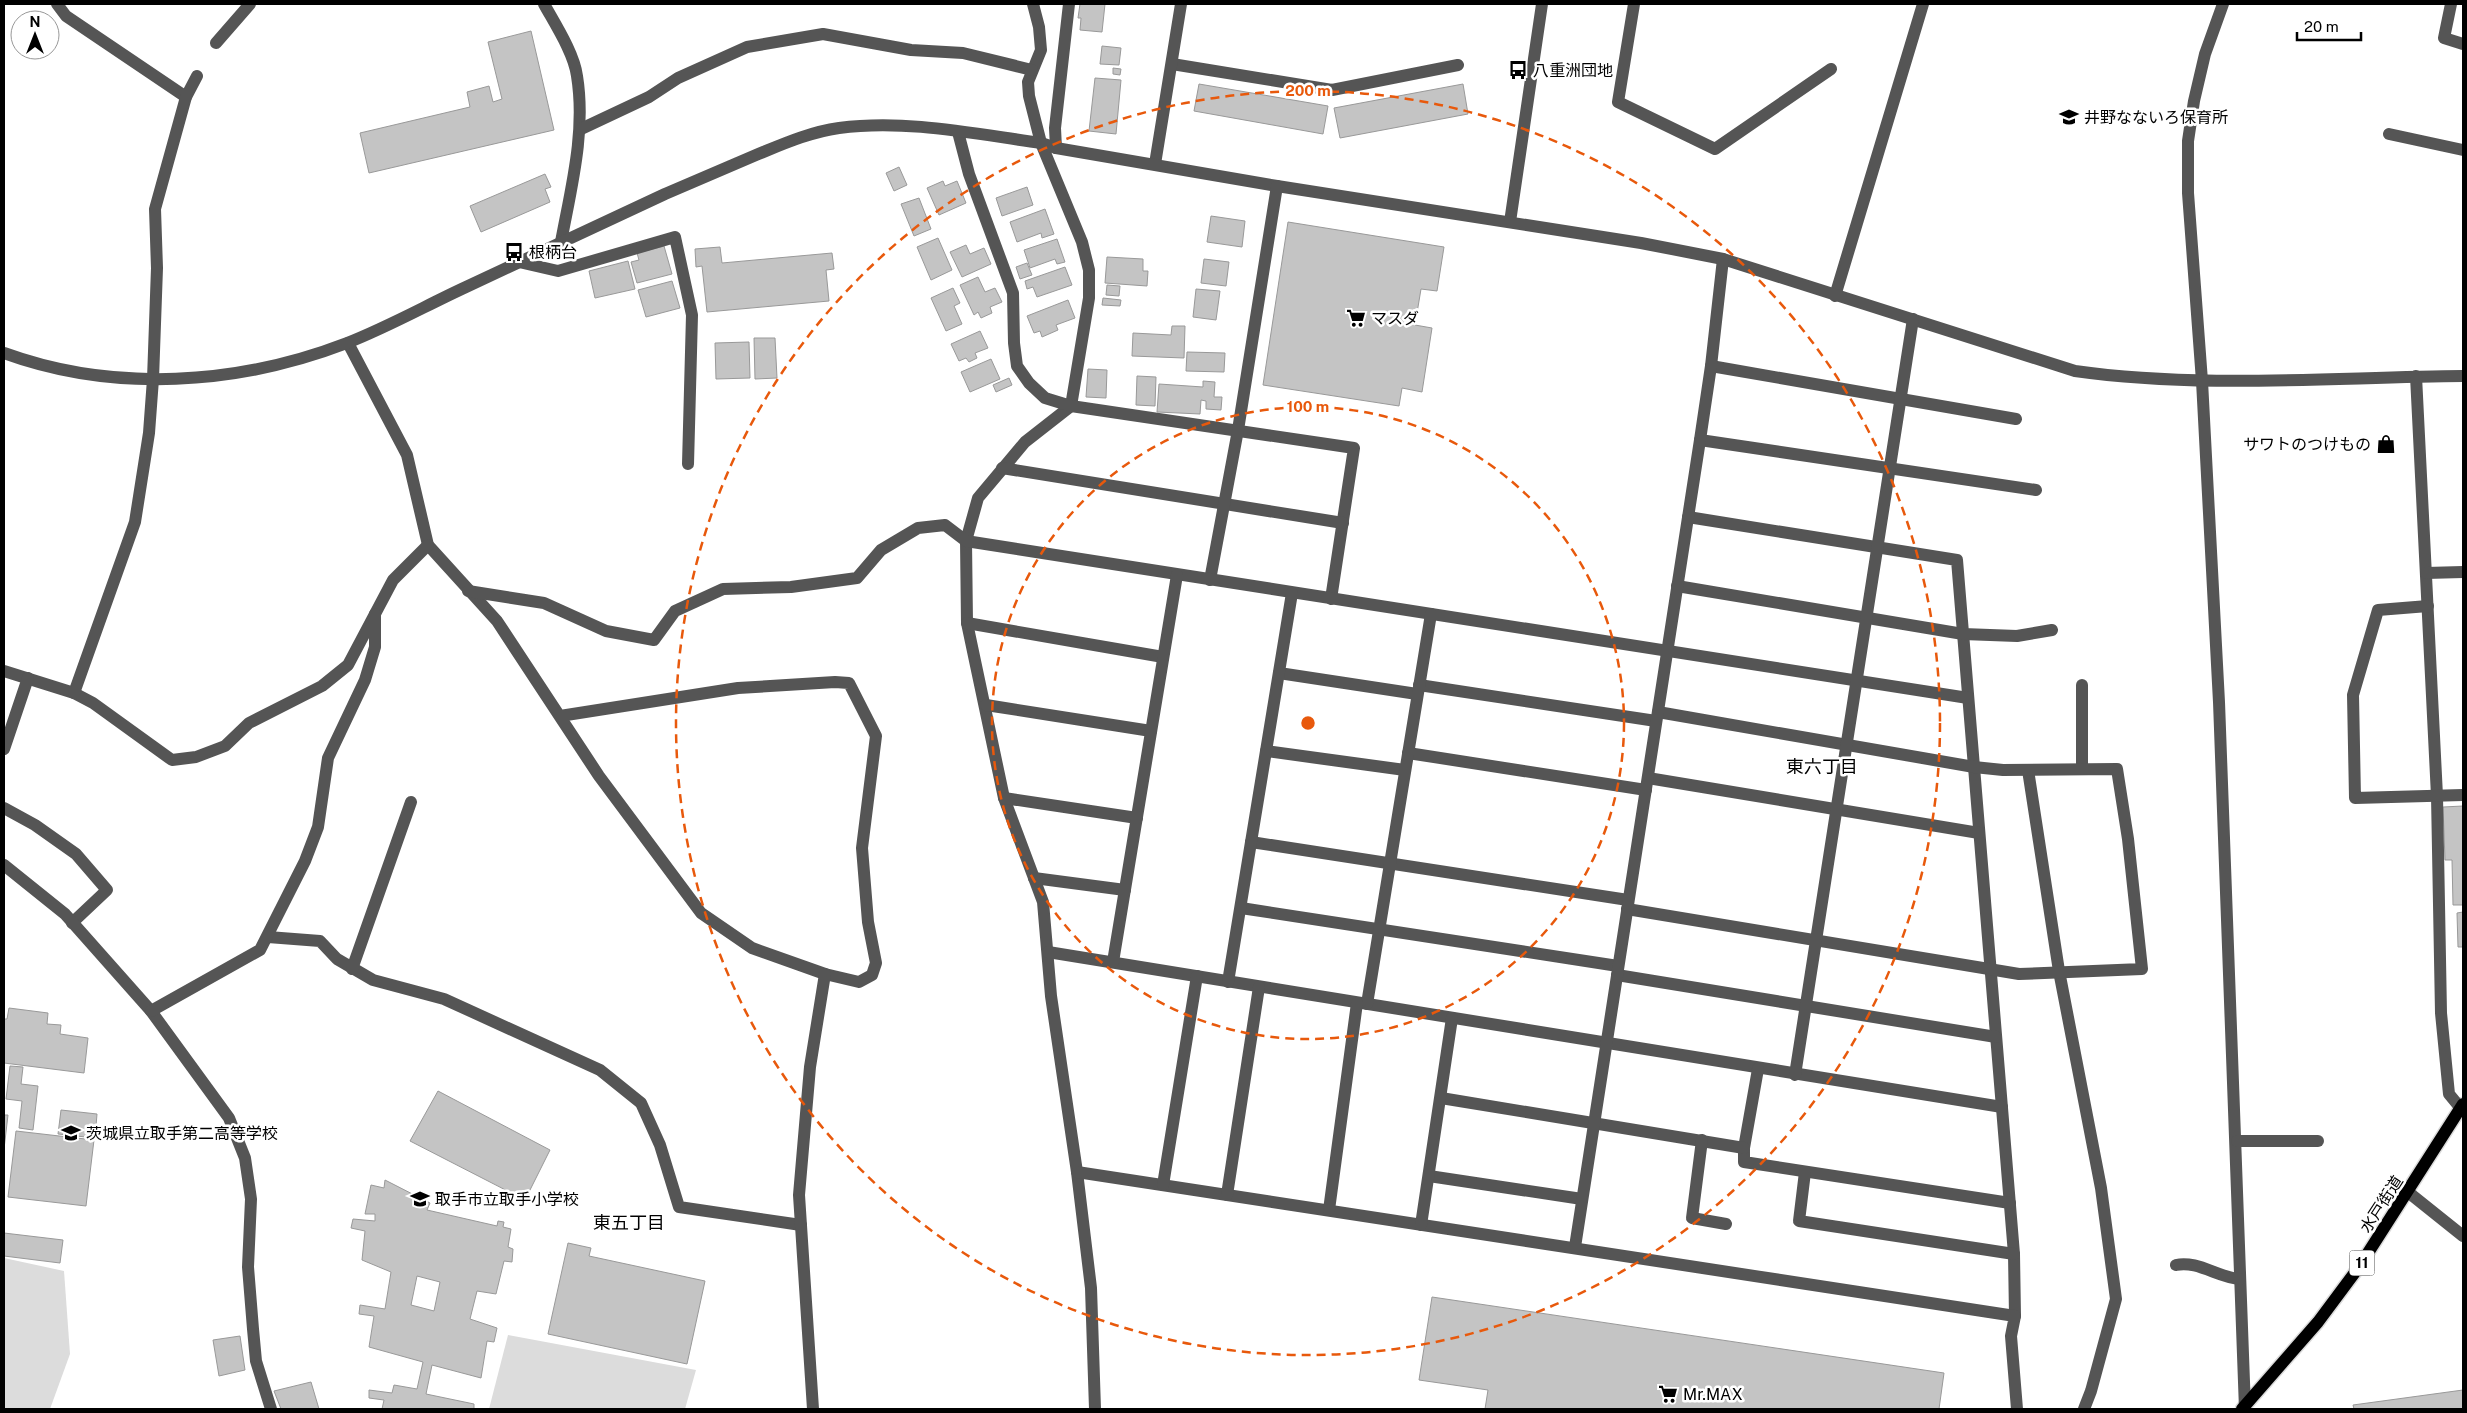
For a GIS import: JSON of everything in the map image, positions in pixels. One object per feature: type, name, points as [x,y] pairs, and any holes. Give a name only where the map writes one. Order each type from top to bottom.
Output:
[{"type":"main road","name":"水戸街道","points":[[2244,1408],[2318,1322],[2359,1267],[2462,1108]]},
{"type":"street","points":[[57,4],[66,16],[186,97]]},
{"type":"street","points":[[216,43],[250,4]]},
{"type":"street","points":[[544,4],[562,38],[577,75],[581,129],[561,242]]},
{"type":"street","points":[[1033,4],[1039,27],[1041,50],[1028,82],[1029,96],[1041,143],[1082,242],[1089,270],[1089,298],[1071,406],[1025,442],[978,498],[966,541],[967,623],[986,705],[1004,798],[1043,902],[1051,996],[1077,1172],[1091,1288],[1095,1409]]},
{"type":"street","points":[[1056,148],[1055,128],[1069,4]]},
{"type":"street","points":[[1155,164],[1181,4]]},
{"type":"street","points":[[1510,222],[1542,4]]},
{"type":"street","points":[[1634,4],[1618,102],[1715,149],[1831,69]]},
{"type":"street","points":[[1835,296],[1923,4]]},
{"type":"street","points":[[2223,4],[2203,63],[2194,101],[2188,142],[2188,193],[2202,381],[2218,697],[2236,1141],[2244,1408]]},
{"type":"street","points":[[2451,4],[2444,38],[2463,44]]},
{"type":"street","points":[[581,129],[649,97],[678,78],[747,47],[823,34],[911,50],[963,53],[1032,70]]},
{"type":"street","points":[[1172,64],[1332,90],[1458,66]]},
{"type":"street","points":[[74,693],[132,532],[148,433],[153,379],[157,268],[155,210],[186,97],[197,76]]},
{"type":"street","points":[[4,354],[55,369],[111,378],[153,379],[217,375],[281,365],[348,343],[704,176],[799,138],[838,128],[882,125],[921,127],[1041,143],[1056,148],[1277,186],[1510,222],[1722,258],[1835,296],[2075,371],[2117,377],[2202,381],[2463,376]]},
{"type":"street","points":[[958,132],[969,174],[1014,293],[1014,343],[1018,366],[1029,383],[1045,398],[1071,406],[1354,448],[1331,599]]},
{"type":"street","points":[[2389,134],[2463,150]]},
{"type":"street","points":[[1210,580],[1238,430],[1277,186]]},
{"type":"street","points":[[519,262],[558,271],[675,238],[692,315],[688,464]]},
{"type":"street","points":[[1574,1247],[1700,440],[1711,366],[1722,258]]},
{"type":"street","points":[[1796,1075],[1913,319]]},
{"type":"street","points":[[348,343],[406,455],[428,545],[497,621],[599,776],[701,913],[752,948],[825,974],[859,982],[872,975],[876,963],[868,922],[862,848],[876,736],[849,684],[835,682],[738,688],[560,716]]},
{"type":"street","points":[[1711,366],[2016,419]]},
{"type":"street","points":[[2416,376],[2437,796],[2441,1013],[2450,1094],[2462,1108]]},
{"type":"street","points":[[1700,440],[2036,490]]},
{"type":"street","points":[[1002,468],[1343,523]]},
{"type":"street","points":[[1688,517],[1957,560],[2014,1254],[2015,1316],[2011,1336],[2016,1409]]},
{"type":"street","points":[[468,591],[544,603],[606,631],[654,640],[674,611],[723,588],[790,587],[857,578],[881,550],[918,528],[945,526],[966,541],[1968,698]]},
{"type":"street","points":[[4,672],[74,693],[93,703],[172,760],[196,757],[225,746],[249,723],[322,686],[348,665],[393,580],[428,545]]},
{"type":"street","points":[[2426,574],[2463,572]]},
{"type":"street","points":[[1113,962],[1177,575]]},
{"type":"street","points":[[1678,586],[1963,634],[2017,636],[2052,630]]},
{"type":"street","points":[[1228,982],[1292,593]]},
{"type":"street","points":[[2428,606],[2378,610],[2352,695],[2355,798],[2463,795]]},
{"type":"street","points":[[151,1011],[260,950],[268,937],[305,861],[318,827],[328,758],[365,680],[375,647],[376,612]]},
{"type":"street","points":[[1328,1210],[1362,1004],[1379,929],[1431,614]]},
{"type":"street","points":[[967,623],[1164,657]]},
{"type":"street","points":[[1251,842],[1628,905],[1816,942],[1990,970],[2019,974],[2142,969],[2128,839],[2117,769],[2003,770],[1974,767],[1657,716],[1279,673]]},
{"type":"street","points":[[4,749],[28,678]]},
{"type":"street","points":[[2082,685],[2082,769]]},
{"type":"street","points":[[986,705],[1151,731]]},
{"type":"street","points":[[1266,751],[1405,770]]},
{"type":"street","points":[[1408,753],[1836,810],[1979,833]]},
{"type":"street","points":[[2028,770],[2060,972],[2100,1188],[2116,1299],[2091,1391],[2084,1409]]},
{"type":"street","points":[[1004,798],[1137,818]]},
{"type":"street","points":[[352,969],[410,802]]},
{"type":"street","points":[[4,808],[35,825],[76,854],[107,890],[72,923]]},
{"type":"street","points":[[4,865],[65,914],[151,1011],[229,1118],[245,1158],[251,1199],[248,1267],[256,1361],[271,1409]]},
{"type":"street","points":[[1034,878],[1125,890]]},
{"type":"street","points":[[1241,908],[1379,929],[1617,971],[1806,1008],[1996,1037]]},
{"type":"street","points":[[268,937],[320,941],[337,958],[352,969],[374,980],[444,999],[600,1070],[641,1103],[660,1145],[679,1207],[800,1225]]},
{"type":"street","points":[[1048,952],[1758,1069],[2002,1107]]},
{"type":"street","points":[[813,1409],[799,1195],[810,1067],[825,974]]},
{"type":"street","points":[[1163,1184],[1196,976]]},
{"type":"street","points":[[1227,1195],[1259,986]]},
{"type":"street","points":[[1422,1225],[1452,1018]]},
{"type":"street","points":[[1758,1069],[1744,1148],[1744,1162],[2010,1203]]},
{"type":"street","points":[[1441,1098],[1744,1148]]},
{"type":"street","points":[[1702,1140],[1692,1218],[1726,1224]]},
{"type":"street","points":[[2236,1141],[2318,1141]]},
{"type":"street","points":[[1077,1172],[2015,1316]]},
{"type":"street","points":[[1805,1172],[1799,1221],[2014,1254]]},
{"type":"street","points":[[1429,1176],[1582,1199]]},
{"type":"street","points":[[2408,1192],[2463,1236]]},
{"type":"street","points":[[2176,1265],[2185,1263],[2230,1279],[2240,1279]]},
{"type":"shaded area","points":[[4,1258],[64,1271],[70,1354],[50,1409],[4,1409]]},
{"type":"shaded area","points":[[508,1335],[696,1370],[685,1409],[489,1409]]},
{"type":"building","points":[[1080,4],[1105,4],[1102,32],[1080,30],[1081,18],[1078,18]]},
{"type":"building","points":[[531,31],[554,130],[369,173],[360,133],[470,107],[467,92],[489,86],[493,102],[502,99],[488,42]]},
{"type":"building","points":[[1102,46],[1121,48],[1119,65],[1100,64]]},
{"type":"building","points":[[1113,68],[1121,69],[1120,75],[1113,74]]},
{"type":"building","points":[[1095,78],[1121,80],[1116,134],[1089,131]]},
{"type":"building","points":[[1199,84],[1328,106],[1323,134],[1194,111]]},
{"type":"building","points":[[1463,84],[1468,114],[1340,138],[1334,108]]},
{"type":"building","points":[[899,167],[907,185],[894,191],[886,173]]},
{"type":"building","points":[[545,174],[551,187],[545,189],[550,202],[481,232],[470,206]]},
{"type":"building","points":[[943,181],[945,186],[957,181],[966,203],[939,215],[927,188]]},
{"type":"building","points":[[1027,187],[1033,205],[1002,216],[996,198]]},
{"type":"building","points":[[919,198],[931,229],[914,236],[901,204]]},
{"type":"building","points":[[1045,209],[1054,234],[1042,238],[1041,233],[1017,242],[1010,222]]},
{"type":"building","points":[[1211,216],[1245,221],[1242,247],[1207,242]]},
{"type":"building","points":[[1288,222],[1444,247],[1437,291],[1421,289],[1415,325],[1432,328],[1422,392],[1402,388],[1399,406],[1263,385]]},
{"type":"building","points":[[938,238],[952,270],[931,280],[917,247]]},
{"type":"building","points":[[1057,239],[1065,262],[1057,264],[1055,259],[1030,268],[1024,250]]},
{"type":"building","points":[[966,245],[970,254],[984,248],[991,264],[962,277],[950,252]]},
{"type":"building","points":[[664,246],[672,274],[637,283],[631,262],[639,260],[637,253]]},
{"type":"building","points":[[720,247],[722,263],[832,253],[834,269],[826,270],[829,301],[707,312],[702,266],[696,267],[695,249]]},
{"type":"building","points":[[1107,257],[1143,259],[1143,271],[1148,271],[1147,286],[1105,283]]},
{"type":"building","points":[[1204,259],[1229,262],[1226,286],[1201,283]]},
{"type":"building","points":[[628,261],[635,289],[595,298],[589,271]]},
{"type":"building","points":[[1027,263],[1032,275],[1020,279],[1016,267]]},
{"type":"building","points":[[1065,267],[1072,285],[1037,297],[1033,287],[1027,289],[1025,281]]},
{"type":"building","points":[[978,277],[985,292],[995,288],[1002,302],[990,307],[992,313],[981,318],[978,312],[974,315],[960,285]]},
{"type":"building","points":[[672,281],[680,308],[646,317],[638,290]]},
{"type":"building","points":[[1107,285],[1120,286],[1119,296],[1106,295]]},
{"type":"building","points":[[953,288],[960,303],[954,306],[962,324],[946,331],[931,298]]},
{"type":"building","points":[[1196,289],[1220,291],[1216,320],[1193,317]]},
{"type":"building","points":[[1103,298],[1121,300],[1120,306],[1102,305]]},
{"type":"building","points":[[1068,300],[1075,318],[1056,325],[1058,330],[1042,337],[1040,331],[1034,333],[1027,316]]},
{"type":"building","points":[[1172,326],[1185,326],[1184,358],[1132,356],[1133,333],[1171,335]]},
{"type":"building","points":[[980,331],[988,348],[975,353],[977,358],[969,362],[966,358],[959,361],[951,344]]},
{"type":"building","points":[[754,338],[775,338],[777,378],[755,379]]},
{"type":"building","points":[[749,342],[750,378],[716,379],[715,343]]},
{"type":"building","points":[[1187,352],[1225,353],[1224,372],[1186,371]]},
{"type":"building","points":[[991,359],[1000,379],[970,392],[961,372]]},
{"type":"building","points":[[1088,369],[1107,370],[1106,398],[1086,397]]},
{"type":"building","points":[[1137,376],[1156,377],[1155,406],[1136,405]]},
{"type":"building","points":[[1009,378],[1012,385],[996,392],[993,385]]},
{"type":"building","points":[[1203,381],[1215,382],[1214,397],[1222,397],[1221,410],[1206,409],[1206,401],[1201,400],[1200,414],[1157,412],[1159,384],[1203,387]]},
{"type":"building","points":[[2463,806],[2463,905],[2453,905],[2452,860],[2445,860],[2443,807]]},
{"type":"building","points":[[2463,912],[2463,947],[2458,947],[2457,913]]},
{"type":"building","points":[[9,1008],[48,1013],[47,1024],[61,1025],[60,1034],[88,1038],[84,1073],[4,1063],[4,1019],[7,1019]]},
{"type":"building","points":[[10,1066],[23,1067],[21,1084],[38,1086],[33,1130],[19,1128],[22,1101],[6,1099]]},
{"type":"building","points":[[438,1091],[550,1150],[525,1200],[410,1141]]},
{"type":"building","points":[[61,1110],[97,1114],[95,1138],[58,1134]]},
{"type":"building","points":[[4,1115],[8,1115],[4,1149]]},
{"type":"building","points":[[16,1131],[94,1140],[86,1206],[8,1197]]},
{"type":"building","points":[[385,1180],[430,1203],[427,1210],[497,1226],[498,1221],[504,1222],[503,1227],[511,1229],[508,1247],[513,1249],[512,1262],[504,1261],[496,1294],[477,1291],[470,1319],[497,1328],[494,1342],[487,1341],[481,1378],[432,1365],[426,1394],[474,1404],[474,1409],[382,1409],[384,1400],[369,1398],[369,1390],[392,1393],[394,1385],[417,1389],[423,1362],[369,1347],[374,1316],[359,1314],[360,1305],[385,1309],[391,1272],[362,1260],[365,1231],[351,1228],[353,1219],[375,1221],[375,1214],[365,1214],[371,1185],[384,1188]],"holes":[[[417,1276],[440,1282],[434,1311],[411,1305]]]},
{"type":"building","points":[[4,1233],[63,1240],[60,1263],[4,1256]]},
{"type":"building","points":[[568,1243],[591,1248],[589,1256],[705,1281],[687,1364],[548,1334]]},
{"type":"building","points":[[1432,1297],[1944,1373],[1939,1409],[1485,1409],[1488,1390],[1419,1380]]},
{"type":"building","points":[[240,1336],[245,1370],[219,1376],[213,1340]]},
{"type":"building","points":[[311,1382],[319,1409],[281,1409],[274,1391]]},
{"type":"building","points":[[2463,1390],[2463,1409],[2354,1409],[2353,1405]]},
{"type":"place","name":"八重洲団地","points":[[1518,70]]},
{"type":"place","name":"井野なないろ保育所","points":[[2069,117]]},
{"type":"place","name":"根柄台","points":[[514,252]]},
{"type":"place","name":"マスダ","points":[[1356,318]]},
{"type":"place","name":"サワトのつけもの","points":[[2386,444]]},
{"type":"place","name":"茨城県立取手第二高等学校","points":[[71,1133]]},
{"type":"place","name":"取手市立取手小学校","points":[[420,1199]]},
{"type":"place","name":"Mr.MAX","points":[[1668,1394]]},
{"type":"district","name":"東六丁目","points":[[1822,767]]},
{"type":"district","name":"東五丁目","points":[[629,1223]]}]
